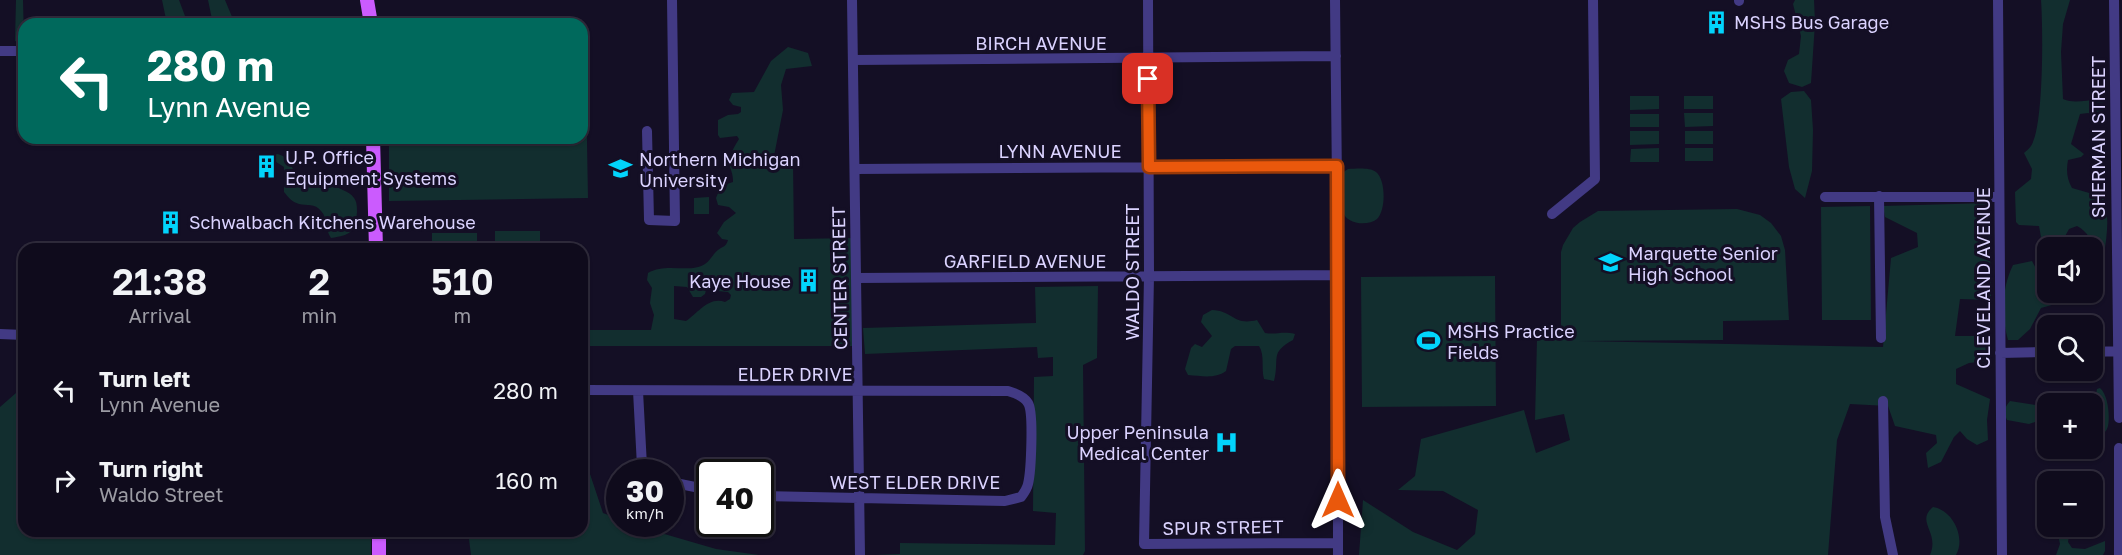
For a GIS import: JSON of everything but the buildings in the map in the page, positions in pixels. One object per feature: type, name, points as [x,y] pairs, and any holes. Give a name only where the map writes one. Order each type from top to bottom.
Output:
[{"type":"main road","points":[[367,0],[370,18]]},
{"type":"main road","points":[[372,18],[376,0]]},
{"type":"main road","points":[[373,144],[376,243]]},
{"type":"main road","points":[[379,537],[379,555]]},
{"type":"street","points":[[647,131],[649,220],[675,221],[672,0]]},
{"type":"street","name":"CENTER STREET","points":[[852,0],[860,555]]},
{"type":"street","name":"WALDO STREET","points":[[1144,544],[1149,276],[1148,0]]},
{"type":"street","points":[[1335,0],[1338,555]]},
{"type":"street","points":[[1552,214],[1595,179],[1593,0]]},
{"type":"street","name":"CLEVELAND AVENUE","points":[[1998,0],[2002,555]]},
{"type":"street","name":"SHERMAN STREET","points":[[2114,0],[2119,197],[2119,418]]},
{"type":"street","points":[[0,51],[18,51]]},
{"type":"street","name":"BIRCH AVENUE","points":[[853,60],[1336,56]]},
{"type":"street","name":"LYNN AVENUE","points":[[855,169],[1337,166]]},
{"type":"street","points":[[1880,196],[1881,338]]},
{"type":"street","points":[[1825,197],[2000,197]]},
{"type":"street","name":"GARFIELD AVENUE","points":[[856,278],[1338,275]]},
{"type":"street","points":[[0,334],[18,335]]},
{"type":"street","points":[[2103,352],[2120,351]]},
{"type":"street","points":[[2000,353],[2037,352]]},
{"type":"street","name":"ELDER DRIVE","points":[[588,390],[1008,391]]},
{"type":"street","points":[[638,391],[642,459]]},
{"type":"street","name":"WEST ELDER DRIVE","points":[[774,496],[1005,501],[1021,497],[1028,487],[1030,417],[1028,404],[1018,394],[1008,391]]},
{"type":"street","points":[[1883,401],[1885,517],[1893,555]]},
{"type":"street","points":[[2119,448],[2120,555]]},
{"type":"street","name":"SPUR STREET","points":[[1144,544],[1338,543]]},
{"type":"green space","points":[[16,0],[23,0],[23,18],[18,18],[18,42],[15,41]]},
{"type":"green space","points":[[162,0],[179,0],[186,18],[166,18]]},
{"type":"green space","points":[[208,0],[225,0],[232,18],[212,18]]},
{"type":"green space","points":[[1795,0],[1814,0],[1815,23],[1811,83],[1802,87],[1789,83],[1784,71],[1788,60],[1799,54],[1801,36],[1793,4]]},
{"type":"green space","points":[[2041,0],[2070,0],[2063,24],[2061,52],[2063,99],[2068,101],[2103,100],[2104,110],[2096,115],[2080,114],[2071,144],[2084,154],[2068,160],[2067,171],[2072,188],[2103,197],[2107,218],[2104,254],[2103,237],[2089,237],[2077,226],[2069,229],[2065,237],[2041,237],[2039,226],[2019,225],[2016,222],[2015,192],[2031,179],[2032,169],[2024,153],[2031,146],[2038,119],[2042,53]]},
{"type":"green space","points":[[788,47],[808,53],[812,66],[786,69],[781,85],[783,110],[774,156],[782,161],[793,163],[794,239],[854,238],[852,346],[588,346],[588,330],[651,330],[654,315],[650,303],[652,288],[647,280],[648,273],[663,268],[699,267],[707,263],[726,244],[728,240],[722,239],[717,233],[724,222],[736,213],[729,207],[718,205],[716,198],[721,186],[733,182],[730,160],[739,139],[737,136],[720,138],[718,120],[741,112],[741,107],[733,105],[729,100],[732,93],[754,92],[771,61]],"holes":[[[710,277],[717,291],[728,292],[731,295],[730,299],[725,302],[709,303],[686,321],[674,319],[674,286],[687,287],[693,297],[701,297],[705,294],[707,286],[703,279]]]},
{"type":"green space","points":[[1804,91],[1811,100],[1813,130],[1812,171],[1805,198],[1795,189],[1789,167],[1781,99],[1791,92]]},
{"type":"green space","points":[[1630,96],[1659,96],[1659,109],[1630,110]]},
{"type":"green space","points":[[1684,96],[1713,96],[1713,109],[1684,109]]},
{"type":"green space","points":[[1684,113],[1713,113],[1713,126],[1685,127]]},
{"type":"green space","points":[[1630,114],[1659,114],[1659,127],[1630,127]]},
{"type":"green space","points":[[1630,131],[1659,131],[1659,144],[1630,145]]},
{"type":"green space","points":[[1685,131],[1713,131],[1713,144],[1685,144]]},
{"type":"green space","points":[[389,144],[587,144],[588,198],[389,201]]},
{"type":"green space","points":[[1659,148],[1659,162],[1630,162],[1631,149]]},
{"type":"green space","points":[[1685,148],[1713,148],[1713,161],[1685,161]]},
{"type":"green space","points":[[277,154],[287,159],[297,176],[314,181],[331,182],[352,195],[357,212],[351,231],[331,238],[325,217],[319,208],[292,201],[284,192],[284,167],[273,160],[273,155]]},
{"type":"green space","points":[[1348,169],[1370,169],[1376,172],[1382,181],[1383,202],[1377,219],[1368,223],[1357,223],[1344,215],[1341,201],[1342,173]]},
{"type":"green space","points":[[709,197],[709,214],[694,214],[694,198]]},
{"type":"green space","points":[[1989,203],[1991,300],[1960,299],[1955,336],[1988,336],[1987,361],[1969,363],[1956,369],[1956,384],[1990,399],[1987,420],[1988,440],[1977,445],[1960,431],[1954,437],[1941,462],[1928,468],[1926,453],[1937,443],[1936,435],[1895,426],[1888,406],[1850,404],[1837,440],[1828,555],[1359,555],[1363,500],[1413,532],[1457,550],[1475,534],[1478,510],[1443,491],[1398,490],[1415,476],[1421,439],[1524,410],[1536,453],[1570,440],[1564,414],[1535,420],[1537,339],[1561,340],[1561,252],[1563,245],[1573,228],[1598,211],[1737,209],[1760,215],[1771,223],[1781,236],[1785,250],[1789,320],[1723,321],[1723,340],[1579,341],[1883,347],[1891,258],[1918,247],[1917,233],[1885,217],[1883,206]]},
{"type":"green space","points":[[1870,206],[1871,320],[1822,320],[1821,207]]},
{"type":"green space","points":[[495,231],[540,231],[540,243],[495,243]]},
{"type":"green space","points":[[432,233],[477,233],[477,243],[432,243]]},
{"type":"green space","points":[[2032,261],[2037,270],[2037,303],[2059,303],[2041,308],[2030,329],[2018,340],[2008,340],[2004,321],[2005,292],[2013,265]]},
{"type":"green space","name":"MSHS Practice Fields","points":[[1495,276],[1496,406],[1362,407],[1361,277]]},
{"type":"green space","points":[[1098,286],[1097,358],[1083,365],[1085,551],[1083,555],[875,555],[900,554],[900,543],[1055,545],[1056,513],[1033,511],[1034,377],[1053,376],[1053,357],[1038,358],[1037,347],[865,354],[863,328],[1036,323],[1035,287]]},
{"type":"green space","points":[[1212,310],[1225,313],[1238,320],[1257,320],[1265,333],[1295,334],[1293,340],[1278,353],[1274,381],[1264,379],[1262,353],[1259,346],[1235,346],[1231,349],[1226,371],[1222,374],[1188,375],[1185,369],[1191,348],[1195,344],[1202,347],[1212,336],[1201,322],[1203,315]]},
{"type":"green space","points":[[2100,388],[2103,391],[2108,406],[2108,426],[2103,434],[2103,393],[2096,393]]},
{"type":"green space","points":[[18,391],[18,537],[371,537],[371,555],[0,555],[0,407]]},
{"type":"green space","points":[[2010,401],[2037,405],[2037,421],[2029,424],[2007,420],[2006,406]]},
{"type":"green space","points":[[588,471],[603,513],[606,514],[606,537],[675,537],[716,549],[759,555],[471,555],[469,537],[588,537]]},
{"type":"green space","points":[[1933,507],[1946,513],[1956,526],[1959,548],[1956,555],[1930,555],[1932,540],[1926,518]]},
{"type":"green space","points":[[2058,537],[2069,537],[2068,542],[2072,548],[2085,549],[2105,541],[2105,551],[2103,555],[2056,555],[2060,544]]},
{"type":"place","name":"MSHS Bus Garage","points":[[1716,22]]},
{"type":"place","name":"U.P. Office Equipment Systems","points":[[267,167]]},
{"type":"place","name":"Northern Michigan University","points":[[621,169]]},
{"type":"place","name":"Schwalbach Kitchens Warehouse","points":[[171,222]]},
{"type":"place","name":"Marquette Senior High School","points":[[1610,263]]},
{"type":"place","name":"Kaye House","points":[[809,281]]},
{"type":"place","name":"MSHS Practice Fields","points":[[1429,341]]},
{"type":"place","name":"Upper Peninsula Medical Center","points":[[1227,442]]},
{"type":"route","points":[[1148,79],[1149,167],[1337,166],[1338,500]]}]
